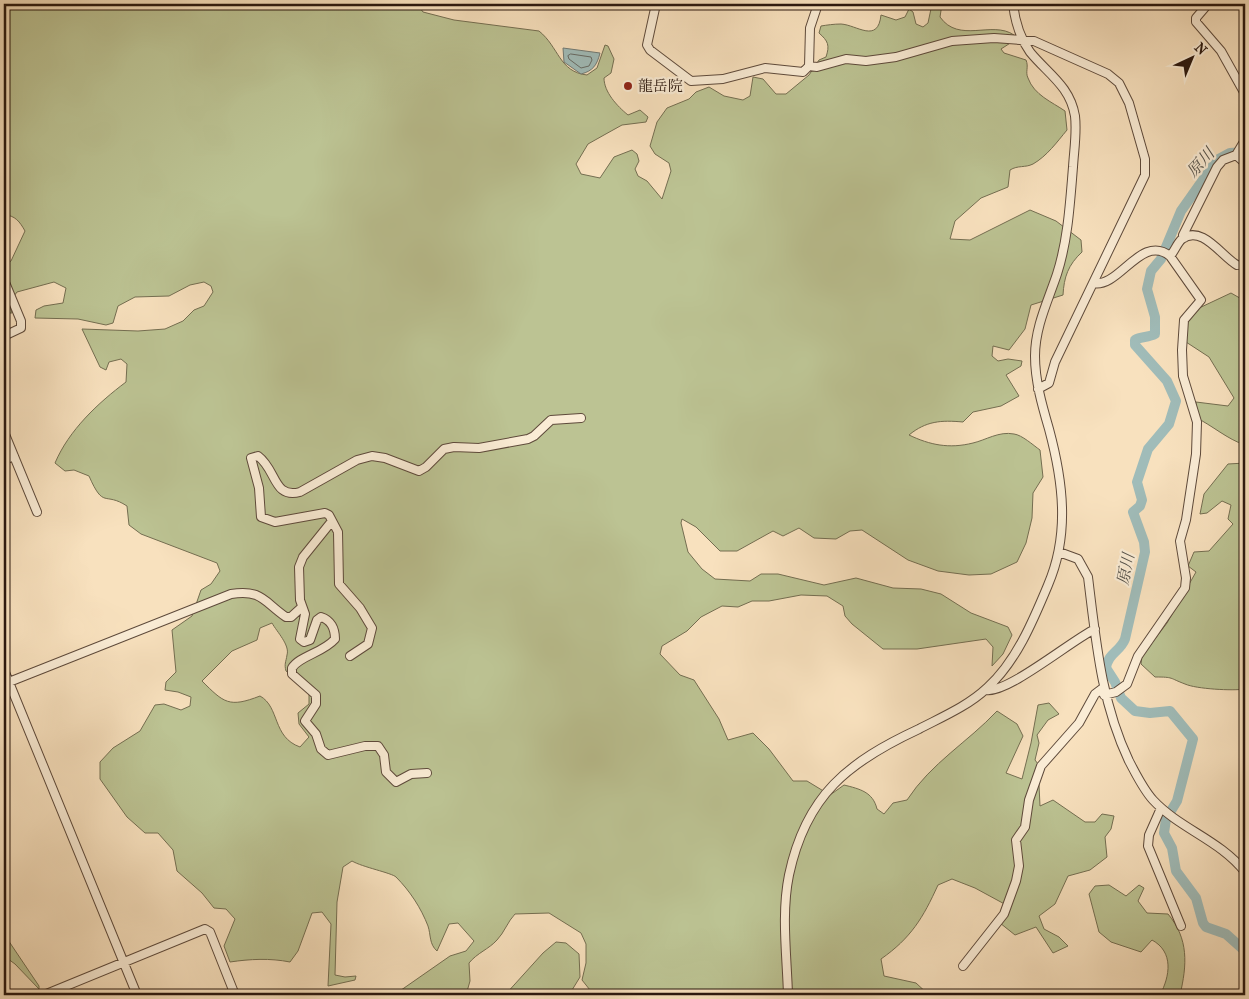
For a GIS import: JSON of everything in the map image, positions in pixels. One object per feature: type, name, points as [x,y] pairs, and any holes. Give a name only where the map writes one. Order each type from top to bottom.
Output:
[{"type":"street","points":[[656,4],[647,44],[650,50],[691,81],[723,79],[764,68],[803,72],[809,66],[810,28],[818,4]]},
{"type":"street","points":[[788,995],[786,901],[788,878],[806,823],[818,803],[856,762],[954,711],[986,690],[1011,659],[1026,632],[1048,586],[1059,552],[1062,527],[1062,484],[1038,389],[1034,357],[1036,339],[1063,252],[1076,120],[1073,106],[1066,90],[1028,50],[1017,25],[1013,4]]},
{"type":"street","points":[[1196,4],[1206,6],[1196,18],[1196,22],[1222,51],[1245,94]]},
{"type":"street","points":[[809,66],[817,67],[846,59],[866,61],[896,57],[952,41],[994,38],[1034,41],[1114,77],[1124,91],[1142,150],[1146,167],[1145,175],[1054,362],[1049,382],[1038,389]]},
{"type":"street","points":[[1184,238],[1183,234],[1210,177],[1222,160],[1238,153],[1245,140]]},
{"type":"street","points":[[1238,153],[1245,163]]},
{"type":"street","points":[[1166,253],[1184,238],[1191,235],[1208,240],[1237,265]]},
{"type":"street","points":[[963,966],[1009,905],[1019,866],[1016,840],[1024,827],[1029,800],[1041,766],[1079,723],[1095,694],[1119,690],[1133,672],[1138,656],[1185,588],[1186,578],[1180,541],[1186,520],[1196,454],[1197,422],[1183,376],[1182,350],[1184,320],[1201,300],[1166,253],[1153,251],[1145,254],[1104,283],[1093,283]]},
{"type":"street","points":[[4,280],[21,322],[21,328],[4,336]]},
{"type":"street","points":[[350,656],[368,644],[372,628],[360,608],[339,584],[338,532],[329,515],[319,512],[283,522],[266,520],[261,517],[259,488],[251,458],[258,456],[262,459],[269,467],[279,488],[284,493],[290,495],[300,492],[367,457],[385,458],[419,471],[426,467],[444,449],[479,448],[528,439],[534,436],[551,420],[581,418]]},
{"type":"street","points":[[4,432],[37,512]]},
{"type":"street","points":[[4,460],[14,456]]},
{"type":"street","points":[[332,521],[303,557],[299,567],[302,607],[305,614],[300,639],[304,642],[310,640],[317,620],[321,617],[333,627],[335,632],[335,639],[332,643],[314,655],[299,659],[292,668],[292,674],[316,695],[316,704],[305,721],[316,734],[321,749],[328,755],[365,746],[378,746],[384,755],[386,772],[396,782],[411,774],[427,773]]},
{"type":"street","points":[[1059,552],[1078,559],[1084,566],[1088,577],[1104,691],[1119,740],[1144,788],[1163,809],[1224,850],[1245,872]]},
{"type":"street","points":[[9,682],[232,594],[243,592],[262,596],[286,617],[291,617],[302,607]]},
{"type":"street","points":[[986,690],[998,689],[1023,676],[1070,643],[1095,629]]},
{"type":"street","points":[[4,670],[137,995]]},
{"type":"street","points":[[1163,809],[1152,827],[1148,846],[1181,926]]},
{"type":"street","points":[[44,995],[205,929],[210,932],[234,995]]},
{"type":"green space","points":[[4,4],[417,4],[423,12],[454,20],[539,31],[546,37],[570,69],[587,75],[597,68],[605,45],[608,46],[614,59],[611,73],[604,78],[606,88],[616,103],[628,115],[640,110],[648,117],[646,122],[622,125],[588,144],[576,164],[581,174],[600,178],[614,157],[632,150],[637,154],[639,161],[635,169],[638,176],[647,181],[662,199],[671,171],[669,163],[655,154],[650,146],[657,122],[667,108],[689,99],[696,92],[709,87],[724,96],[743,100],[750,96],[753,77],[763,79],[776,94],[786,94],[809,75],[819,60],[826,57],[828,46],[819,33],[821,26],[841,24],[871,31],[876,29],[881,15],[896,20],[905,17],[909,9],[913,12],[916,24],[923,27],[928,23],[932,4],[942,4],[940,17],[948,25],[956,29],[966,31],[996,30],[1014,35],[1015,40],[1001,49],[1004,53],[1026,60],[1027,76],[1034,89],[1065,111],[1067,130],[1038,161],[1010,170],[1008,187],[981,198],[955,221],[950,239],[970,240],[1030,210],[1056,221],[1081,240],[1082,252],[1073,262],[1068,272],[1064,283],[1063,295],[1031,305],[1025,329],[1009,350],[993,346],[992,356],[998,361],[1008,359],[1022,361],[1021,366],[1006,375],[1019,396],[1001,406],[973,412],[963,422],[934,422],[915,430],[909,435],[932,444],[956,446],[1008,433],[1024,438],[1040,450],[1043,477],[1033,493],[1032,518],[1026,543],[1017,562],[991,574],[969,575],[938,571],[908,560],[862,530],[850,531],[836,539],[814,538],[799,528],[783,536],[773,531],[737,551],[720,551],[696,527],[682,519],[681,523],[688,552],[702,569],[715,579],[750,581],[761,574],[778,574],[824,585],[856,578],[893,588],[921,589],[941,594],[971,613],[1008,627],[1012,635],[1003,654],[992,666],[993,647],[986,639],[917,649],[883,649],[852,624],[845,616],[843,606],[827,596],[801,595],[769,601],[752,601],[738,607],[722,606],[701,617],[687,631],[662,646],[660,654],[680,675],[694,680],[719,719],[728,740],[753,733],[769,749],[793,781],[807,781],[830,795],[844,785],[860,790],[869,795],[877,809],[884,814],[893,803],[907,800],[938,764],[997,711],[1017,724],[1023,736],[1006,773],[1022,779],[1038,705],[1049,703],[1059,714],[1048,720],[1037,735],[1039,743],[1035,760],[1038,764],[1040,806],[1053,800],[1085,822],[1095,822],[1102,814],[1114,816],[1111,829],[1105,837],[1107,857],[1090,870],[1068,876],[1055,904],[1039,916],[1044,929],[1059,937],[1068,946],[1053,953],[1036,927],[1015,935],[1000,923],[1010,907],[975,888],[952,879],[938,885],[927,908],[915,926],[900,943],[881,959],[884,976],[916,983],[929,995],[594,995],[582,980],[586,963],[586,944],[581,933],[549,913],[515,914],[497,940],[469,963],[470,981],[466,995],[394,995],[450,956],[466,951],[474,941],[458,923],[449,924],[437,951],[431,942],[428,926],[422,913],[401,882],[393,875],[352,861],[343,867],[337,902],[335,975],[345,977],[356,976],[355,980],[328,986],[331,924],[322,912],[312,913],[298,951],[290,962],[260,959],[230,962],[224,946],[235,919],[226,909],[214,908],[202,893],[177,871],[173,850],[158,833],[145,833],[127,817],[100,779],[100,762],[113,748],[140,731],[155,705],[164,704],[181,710],[190,706],[191,697],[165,690],[166,682],[176,672],[172,630],[192,616],[201,590],[211,584],[220,571],[217,563],[141,534],[129,525],[127,506],[105,498],[98,493],[89,476],[74,470],[65,471],[55,463],[76,428],[105,399],[126,382],[127,364],[121,359],[109,362],[106,370],[100,367],[82,329],[138,331],[165,329],[183,321],[194,310],[204,306],[213,292],[211,286],[204,282],[190,285],[169,296],[135,297],[118,306],[113,323],[106,325],[78,319],[35,318],[36,310],[44,306],[63,303],[66,288],[54,282],[17,292],[9,303],[12,313],[7,313],[4,310],[4,265],[11,261],[25,231],[17,220],[11,216],[4,215]],"holes":[[[272,623],[287,647],[286,671],[309,689],[309,704],[298,713],[299,724],[309,737],[300,747],[285,736],[271,707],[260,696],[241,702],[228,701],[222,699],[202,681],[232,651],[257,640],[260,628]]]},
{"type":"green space","points":[[1231,293],[1245,301],[1245,445],[1195,417],[1196,402],[1228,406],[1234,398],[1209,357],[1186,342],[1187,321],[1197,309]]},
{"type":"green space","points":[[1245,463],[1245,689],[1232,690],[1190,686],[1169,678],[1155,677],[1141,664],[1142,656],[1167,623],[1196,572],[1188,566],[1194,552],[1209,551],[1233,524],[1228,519],[1231,505],[1222,501],[1207,513],[1200,514],[1204,494],[1228,464]]},
{"type":"green space","points":[[1109,885],[1126,896],[1139,885],[1144,888],[1138,901],[1147,913],[1168,914],[1175,923],[1180,933],[1185,953],[1180,995],[1160,995],[1166,980],[1168,965],[1164,951],[1159,945],[1152,940],[1141,952],[1111,942],[1099,932],[1089,894],[1095,886]]},
{"type":"green space","points":[[4,934],[39,986],[39,989],[15,964],[4,956]]},
{"type":"green space","points":[[556,942],[566,943],[579,954],[580,977],[569,995],[505,995],[543,953]]},
{"type":"water","points":[[563,48],[600,53],[594,67],[581,74],[564,62]]},
{"type":"waterway","name":"原川","points":[[1245,152],[1230,153],[1217,160],[1181,211],[1161,259],[1151,271],[1147,289],[1155,317],[1155,334],[1135,340],[1135,345],[1167,381],[1176,401],[1169,424],[1148,449],[1137,482],[1142,500],[1140,506],[1133,512],[1144,542],[1145,552],[1125,639],[1109,659],[1106,668],[1115,682],[1121,698],[1135,711],[1150,713],[1170,711],[1193,739],[1177,801],[1166,819],[1164,833],[1172,848],[1176,871],[1196,898],[1203,923],[1206,927],[1226,934],[1245,951]]},
{"type":"place","name":"龍岳院","points":[[628,86]]}]
